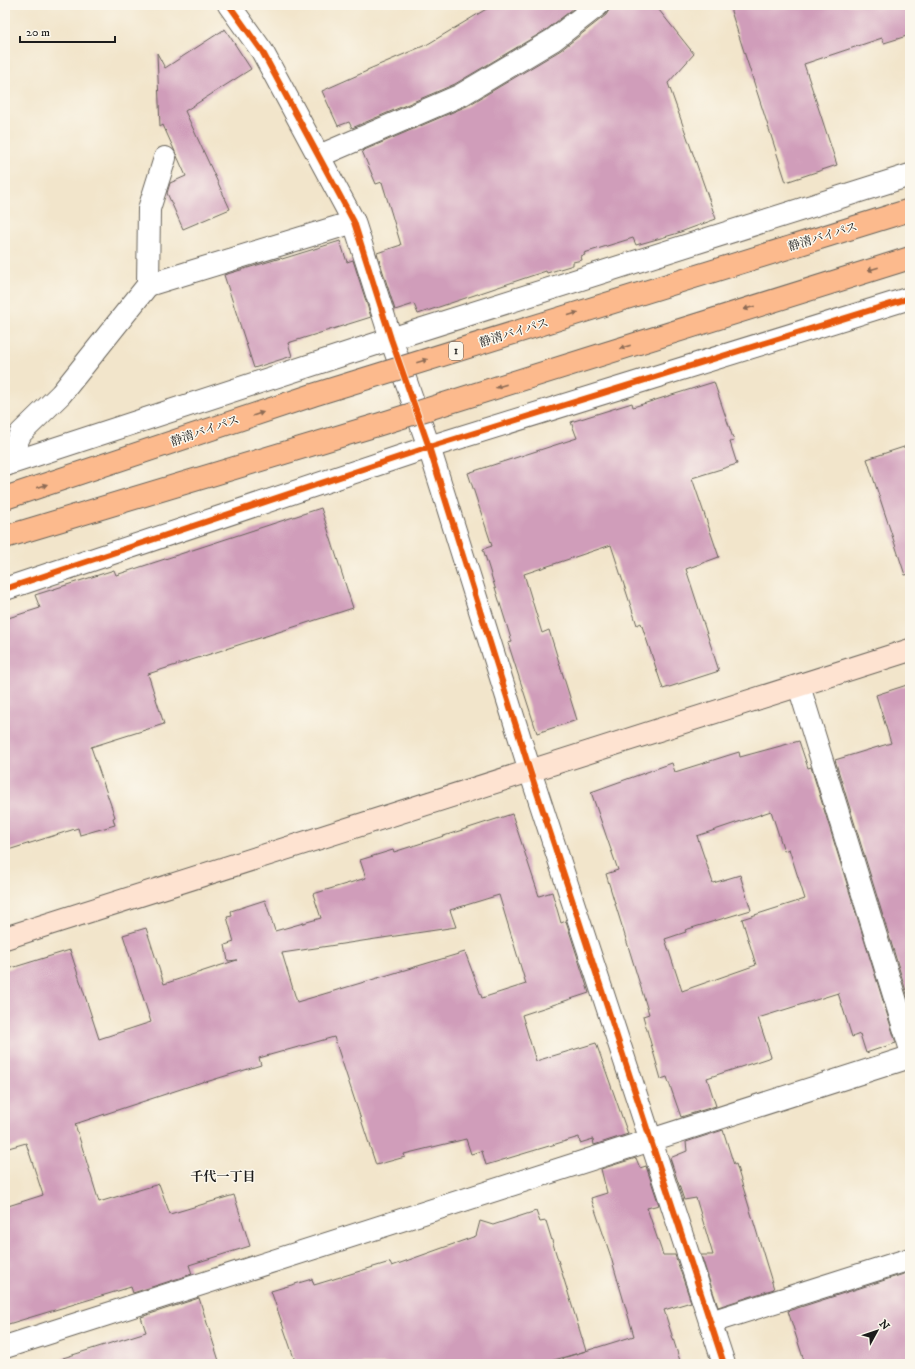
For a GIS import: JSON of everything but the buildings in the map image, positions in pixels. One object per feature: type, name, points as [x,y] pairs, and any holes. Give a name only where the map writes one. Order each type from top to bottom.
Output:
[{"type":"highway","name":"静清バイパス","points":[[5,498],[313,395],[910,210]]},
{"type":"highway","points":[[5,537],[376,425],[910,258]]},
{"type":"street","points":[[229,5],[262,51],[354,222],[391,339],[429,447],[530,772],[712,1322],[724,1364]]},
{"type":"street","points":[[319,156],[461,95],[553,40],[598,5]]},
{"type":"street","points":[[148,285],[150,209],[165,158]]},
{"type":"street","points":[[5,465],[391,339],[910,175]]},
{"type":"street","points":[[5,465],[21,433],[61,394],[148,285],[354,222]]},
{"type":"street","points":[[5,589],[429,447],[910,298]]},
{"type":"street","points":[[5,938],[910,650]]},
{"type":"street","points":[[799,686],[910,1047]]},
{"type":"street","points":[[5,1347],[910,1057]]},
{"type":"street","points":[[712,1322],[910,1259]]},
{"type":"cycle path","points":[[229,5],[262,51],[354,222],[391,339],[429,447],[530,771],[724,1364]]},
{"type":"cycle path","points":[[5,589],[429,447],[910,298]]},
{"type":"district","name":"千代一丁目","points":[[223,1177]]}]
